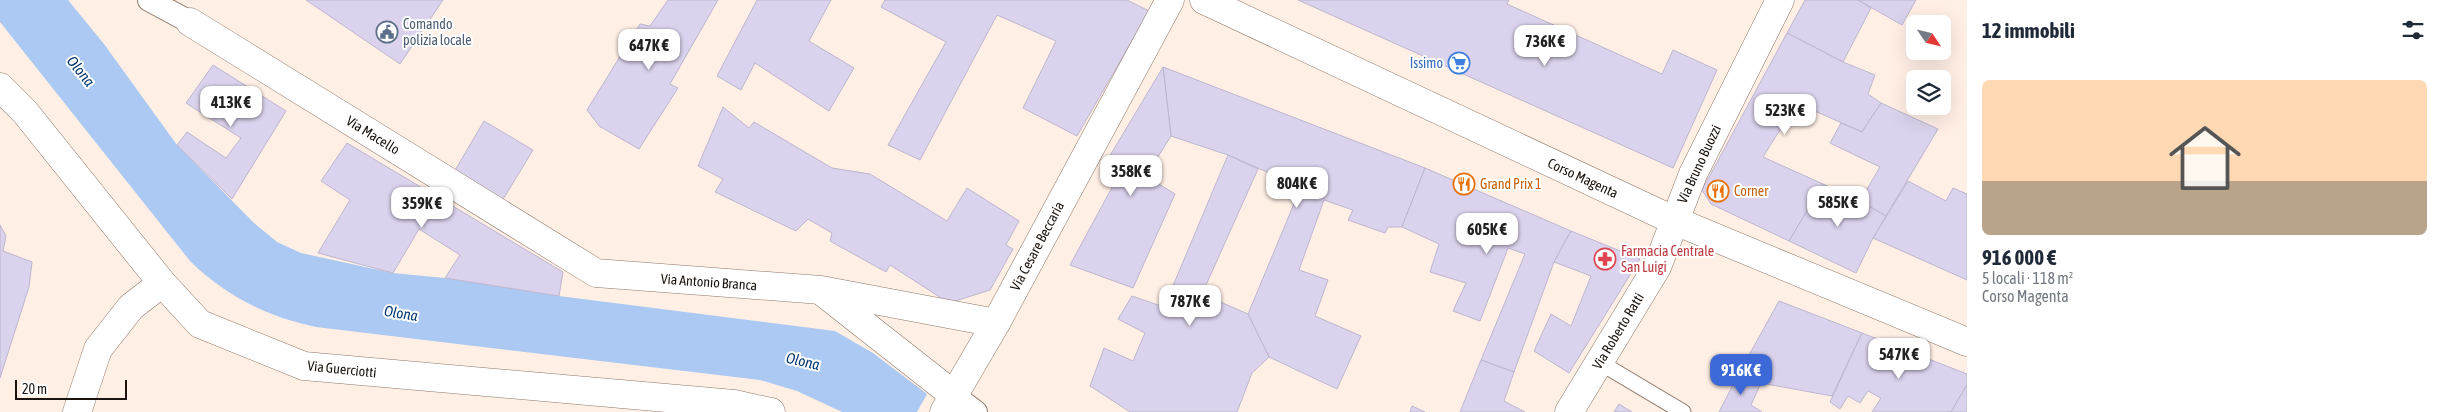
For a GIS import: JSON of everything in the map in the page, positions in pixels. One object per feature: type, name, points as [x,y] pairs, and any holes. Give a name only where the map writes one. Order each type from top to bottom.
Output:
[{"type":"street","name":"Via Macello","points":[[149,0],[190,22],[596,273]]},
{"type":"street","name":"Via Cesare Beccaria","points":[[948,406],[996,323],[1170,0]]},
{"type":"street","name":"Via Bruno Buozzi","points":[[1673,220],[1693,174],[1780,0]]},
{"type":"street","name":"Corso Magenta","points":[[1218,3],[1673,220],[1967,342]]},
{"type":"street","name":"Via Guerciotti","points":[[0,86],[25,112],[162,283],[200,324],[304,366],[734,404],[771,412]]},
{"type":"street","name":"Via Roberto Ratti","points":[[1569,412],[1657,267],[1673,220]]},
{"type":"street","name":"Via Antonio Branca","points":[[596,273],[821,290],[996,323]]},
{"type":"street","points":[[77,412],[98,349],[131,307],[162,283]]},
{"type":"street","points":[[821,290],[948,406],[976,412]]},
{"type":"lane","points":[[1599,362],[1683,412]]},
{"type":"water","name":"Olona","points":[[0,0],[68,0],[104,44],[177,145],[254,223],[277,242],[301,253],[393,273],[445,278],[559,296],[835,331],[873,353],[927,394],[917,412],[842,412],[797,391],[760,380],[316,327],[264,311],[218,285],[190,261],[0,22]]},
{"type":"building","name":"Comando polizia locale","points":[[306,0],[443,0],[400,64]]},
{"type":"building","points":[[668,0],[718,0],[670,84],[678,88],[639,149],[599,126],[587,110],[640,24],[650,26]]},
{"type":"building","points":[[757,0],[831,0],[809,41],[854,68],[829,111],[755,63],[741,90],[717,76]]},
{"type":"building","points":[[885,0],[1127,0],[1149,11],[1077,136],[1023,108],[1056,41],[997,15],[920,160],[888,145],[946,42],[881,7]]},
{"type":"building","points":[[1298,0],[1509,0],[1507,4],[1662,74],[1673,50],[1717,70],[1673,168]]},
{"type":"building","points":[[1805,0],[1858,0],[1871,8],[1843,62],[1787,33]]},
{"type":"building","points":[[1858,0],[1916,0],[1902,25]]},
{"type":"building","points":[[1787,33],[1843,62],[1875,75],[1868,94],[1881,103],[1862,132],[1797,103],[1763,157],[1823,184],[1789,241],[1711,204],[1702,190]]},
{"type":"building","points":[[213,65],[286,111],[232,199],[177,145],[187,132],[226,158],[241,138],[186,103]]},
{"type":"building","points":[[1163,67],[1425,168],[1402,227],[1388,227],[1385,233],[1348,220],[1353,210],[1324,200],[1299,270],[1328,280],[1315,316],[1361,336],[1337,389],[1269,357],[1248,314],[1301,187],[1228,155],[1171,136]]},
{"type":"building","points":[[1163,67],[1171,136],[1146,176],[1175,194],[1133,288],[1070,265],[1122,169],[1108,159]]},
{"type":"building","points":[[1881,103],[1938,129],[1886,216],[1860,201],[1880,167],[1830,143],[1841,123],[1862,132]]},
{"type":"building","points":[[723,107],[749,128],[754,122],[832,168],[870,174],[947,221],[967,188],[1019,221],[1006,245],[1013,249],[990,290],[949,303],[890,265],[886,272],[830,241],[832,233],[808,219],[796,231],[715,192],[723,179],[698,166]]},
{"type":"building","points":[[484,121],[533,150],[502,201],[454,172]]},
{"type":"building","points":[[347,143],[563,272],[559,296],[445,278],[460,255],[419,229],[393,273],[318,253],[350,200],[321,181]]},
{"type":"building","points":[[1228,155],[1258,169],[1202,294],[1248,314],[1269,357],[1252,373],[1237,412],[1130,412],[1090,386],[1104,348],[1133,361],[1145,333],[1118,319],[1132,296],[1164,307]]},
{"type":"building","points":[[1425,168],[1571,231],[1554,262],[1514,372],[1481,360],[1525,254],[1508,248],[1480,321],[1453,311],[1466,283],[1430,272],[1439,244],[1402,227]]},
{"type":"building","points":[[1908,181],[1946,201],[1953,188],[1967,194],[1967,280],[1873,238]]},
{"type":"building","points":[[1823,184],[1860,201],[1886,216],[1856,273],[1789,241]]},
{"type":"building","points":[[0,225],[6,236],[3,251],[32,262],[29,287],[0,378]]},
{"type":"building","points":[[1571,231],[1640,259],[1569,373],[1534,351],[1551,314],[1571,326],[1591,276],[1554,262]]},
{"type":"building","points":[[1779,301],[1862,333],[1832,396],[1761,383],[1738,375]]},
{"type":"building","points":[[1862,333],[1967,374],[1967,385],[1951,412],[1872,412],[1881,398],[1868,391],[1860,403],[1848,396],[1840,409],[1830,402]]},
{"type":"building","points":[[1481,360],[1514,372],[1504,401],[1525,412],[1460,412]]},
{"type":"building","points":[[1738,375],[1761,383],[1751,405],[1762,412],[1719,412]]},
{"type":"building","points":[[1967,385],[1967,412],[1951,412]]},
{"type":"building","points":[[1619,404],[1632,412],[1614,412]]},
{"type":"building","points":[[1412,406],[1425,412],[1410,412]]},
{"type":"place","name":"Comando polizia locale","points":[[387,32]]},
{"type":"place","name":"Issimo","points":[[1459,63]]},
{"type":"place","name":"Grand Prix 1","points":[[1464,184]]},
{"type":"place","name":"Corner","points":[[1718,191]]},
{"type":"place","name":"Farmacia Centrale San Luigi","points":[[1605,259]]}]
